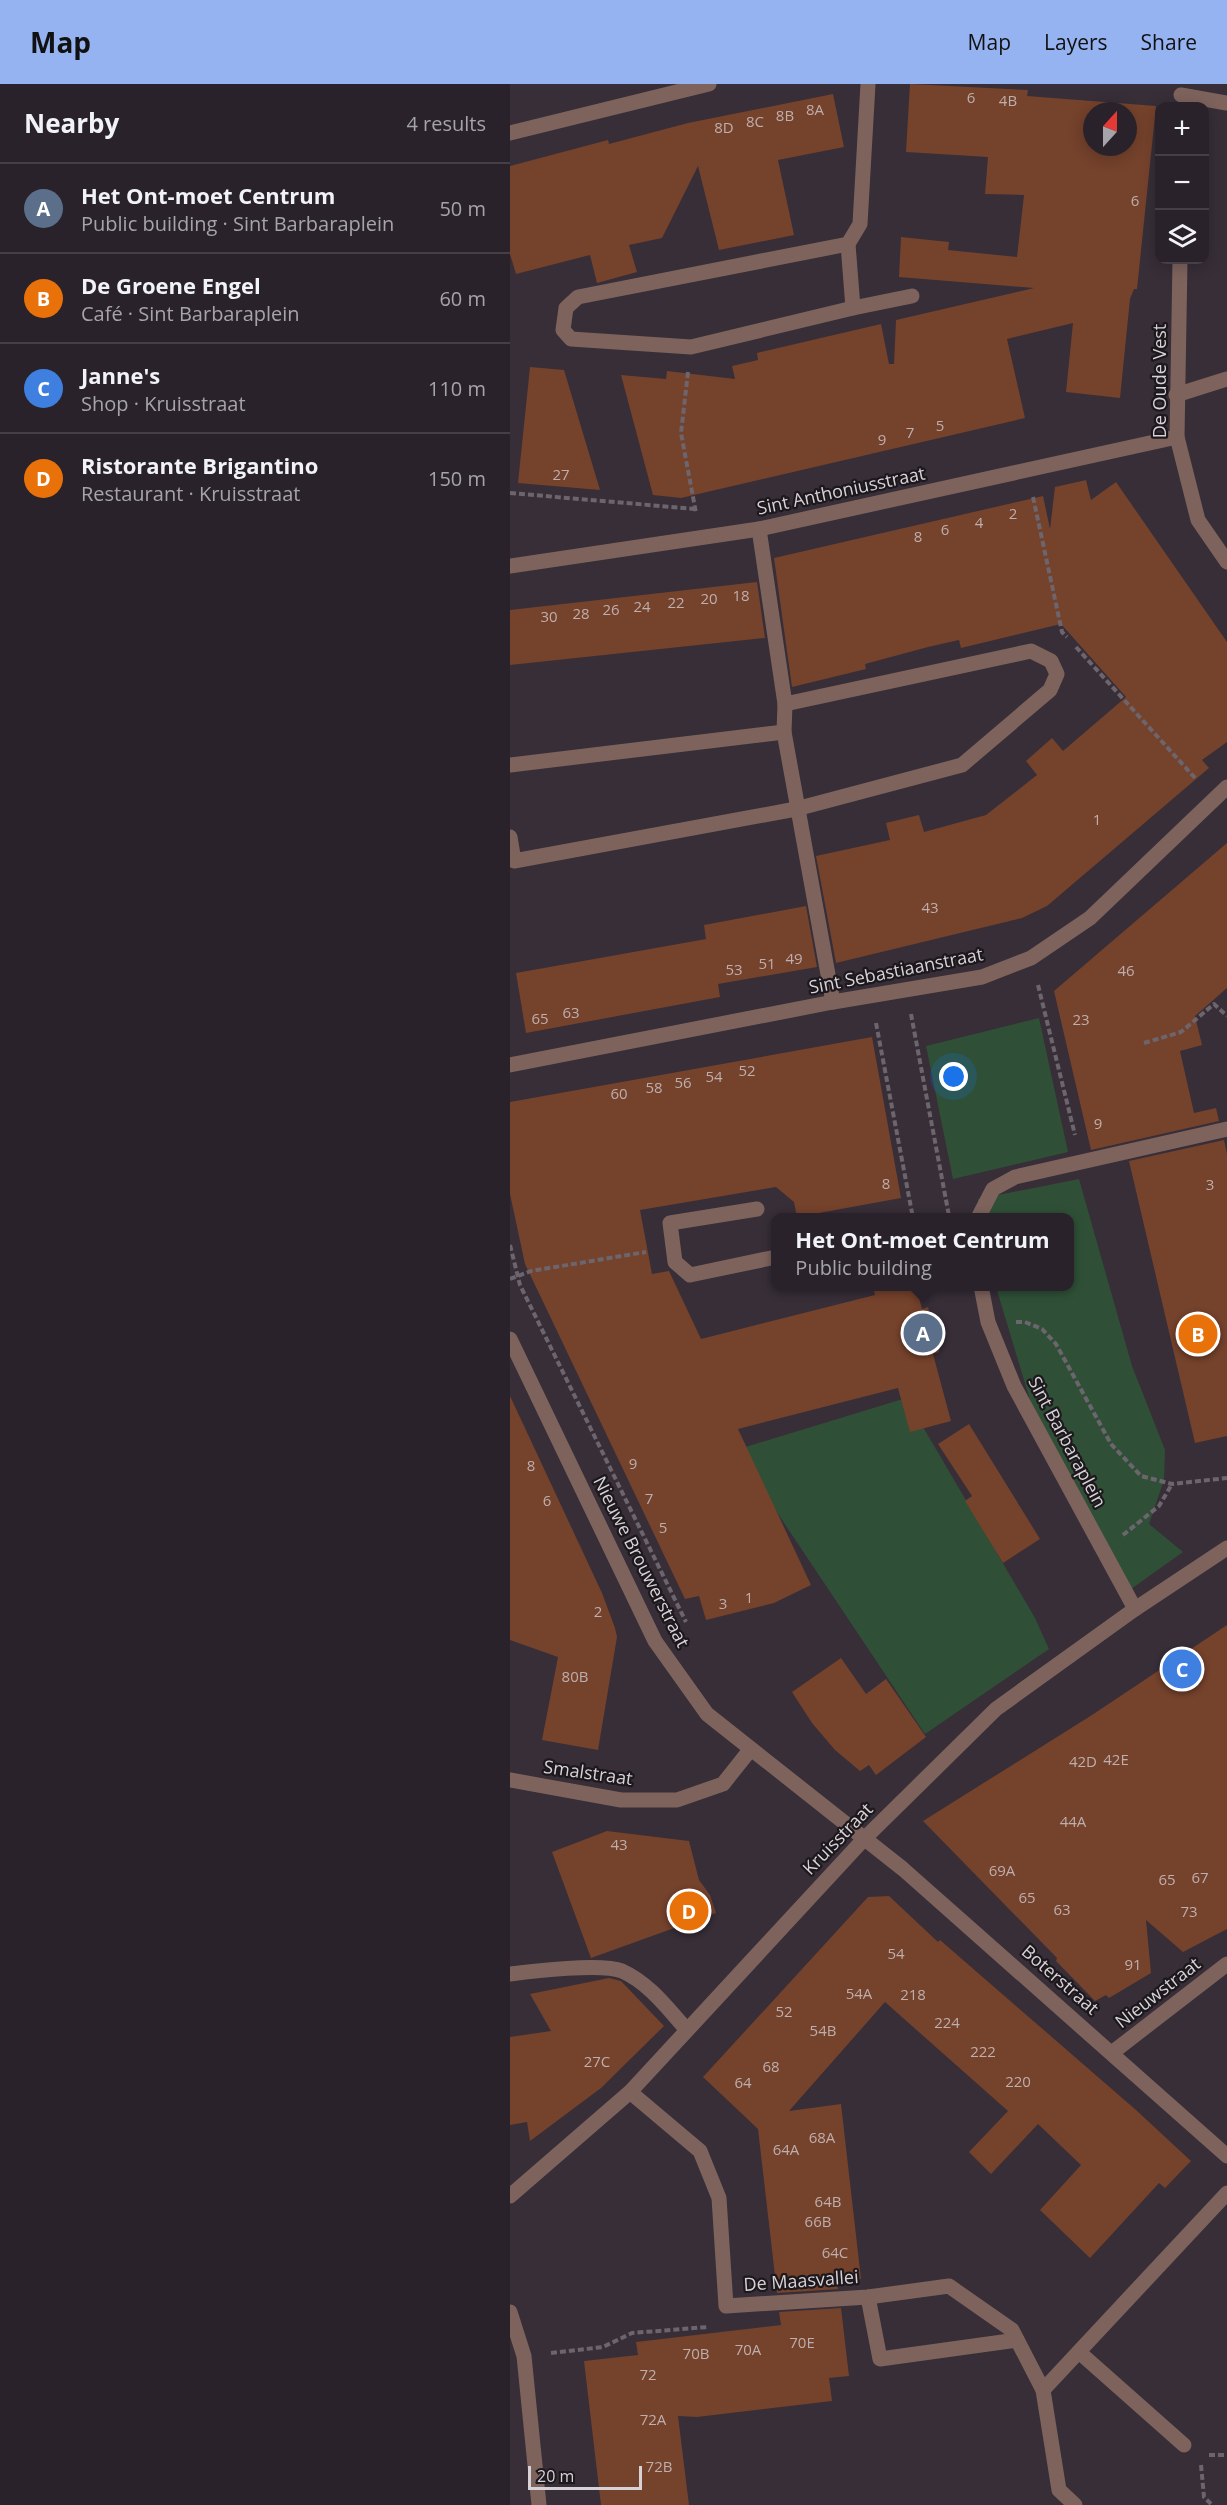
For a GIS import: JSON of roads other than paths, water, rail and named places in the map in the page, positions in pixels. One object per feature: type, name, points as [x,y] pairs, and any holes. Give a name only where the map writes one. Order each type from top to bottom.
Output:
[{"type":"street","points":[[510,133],[703,84]]},
{"type":"street","points":[[853,308],[849,244],[860,224],[868,84]]},
{"type":"street","points":[[1180,95],[1227,103]]},
{"type":"street","points":[[849,244],[578,297],[566,308],[563,330],[571,339],[691,347],[912,296]]},
{"type":"street","name":"De Oude Vest","points":[[1180,264],[1177,437],[1198,520],[1227,562]]},
{"type":"street","points":[[1176,395],[1227,379]]},
{"type":"street","name":"Sint Anthoniusstraat","points":[[510,566],[759,530],[1177,437]]},
{"type":"street","points":[[759,530],[785,704],[784,732],[796,809],[833,1002]]},
{"type":"street","points":[[510,837],[513,861],[796,809],[962,765],[1050,690],[1057,674],[1051,661],[1030,651],[785,704]]},
{"type":"street","points":[[510,765],[784,732]]},
{"type":"street","name":"Sint Sebastiaanstraat","points":[[510,1065],[833,1002],[982,977],[1031,958],[1090,918],[1227,787]]},
{"type":"street","points":[[980,1213],[993,1189],[1015,1177],[1227,1129]]},
{"type":"street","points":[[757,1209],[670,1223],[675,1262],[690,1275],[771,1258]]},
{"type":"street","name":"Sint Barbaraplein","points":[[982,1291],[988,1322],[1014,1386],[1135,1609]]},
{"type":"street","name":"Nieuwe Brouwerstraat","points":[[510,1339],[655,1641],[707,1714],[864,1839]]},
{"type":"street","name":"Kruisstraat","points":[[510,2196],[630,2092],[864,1839],[996,1709],[1135,1609],[1227,1548]]},
{"type":"street","name":"Smalstraat","points":[[510,1780],[621,1800],[677,1800],[723,1784],[750,1750]]},
{"type":"street","name":"Boterstraat","points":[[864,1839],[912,1876],[1113,2052],[1227,2156]]},
{"type":"street","name":"Nieuwstraat","points":[[1113,2052],[1227,1964]]},
{"type":"street","points":[[510,1974],[560,1968],[620,1970],[649,1989],[687,2030]]},
{"type":"street","name":"De Maasvallei","points":[[630,2092],[700,2151],[719,2198],[726,2306],[868,2297],[949,2286],[1012,2330],[1043,2390],[1059,2490],[1075,2505]]},
{"type":"street","points":[[1043,2390],[1227,2193]]},
{"type":"street","points":[[868,2297],[880,2359],[1017,2340]]},
{"type":"street","points":[[510,2312],[524,2356],[539,2505]]},
{"type":"street","points":[[1079,2352],[1184,2445]]},
{"type":"place","name":"Het Ont-moet Centrum","points":[[923,1333]]},
{"type":"place","name":"De Groene Engel","points":[[1198,1334]]},
{"type":"place","name":"Janne's","points":[[1182,1669]]},
{"type":"place","name":"Ristorante Brigantino","points":[[689,1911]]}]
